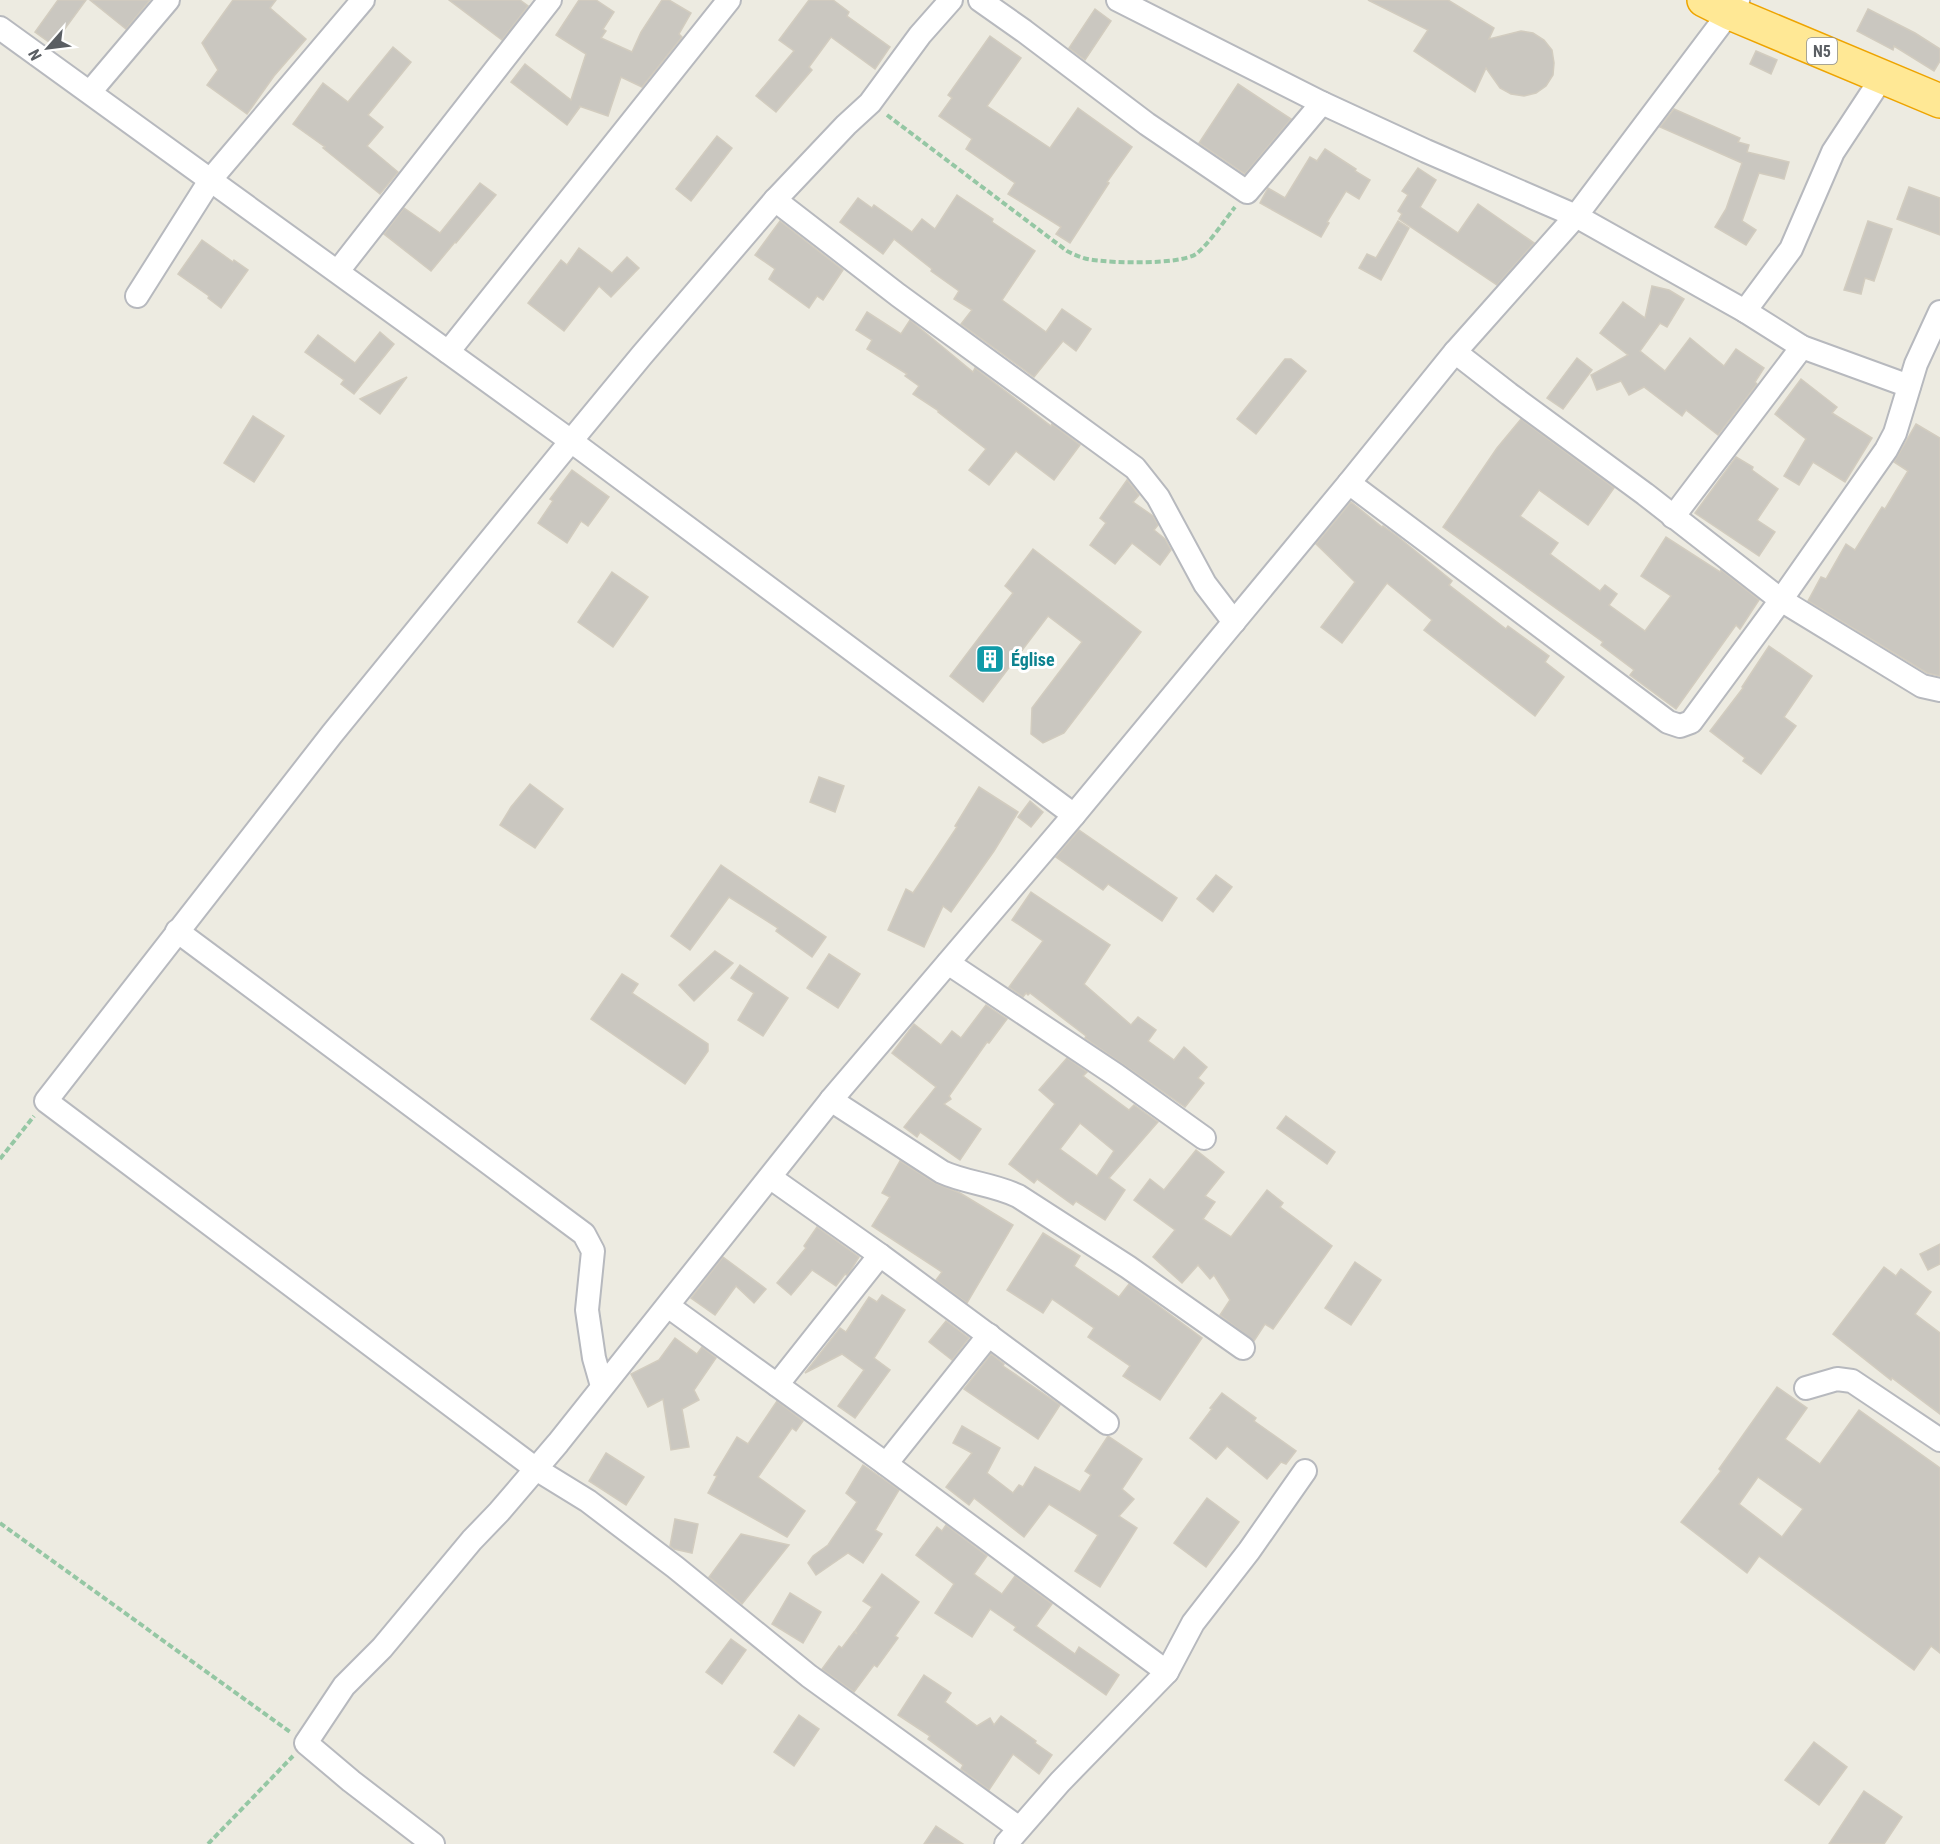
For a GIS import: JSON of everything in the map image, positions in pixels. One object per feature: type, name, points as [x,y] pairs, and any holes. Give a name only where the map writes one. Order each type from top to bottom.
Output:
[{"type":"highway","name":"N5","points":[[1724,4],[1940,101]]},
{"type":"street","points":[[90,92],[168,0]]},
{"type":"street","points":[[137,296],[211,179],[363,0]]},
{"type":"street","points":[[338,271],[550,0]]},
{"type":"street","points":[[448,352],[729,0]]},
{"type":"street","points":[[951,0],[920,36],[870,103],[775,200],[571,441],[332,734],[46,1101],[536,1469],[588,1501],[675,1567],[1012,1836],[1060,1782],[1167,1672],[1192,1623],[1249,1551],[1305,1471]]},
{"type":"street","points":[[980,0],[1147,124],[1246,192],[1322,103]]},
{"type":"street","points":[[1118,0],[1322,103],[1576,216],[1744,311],[1802,347],[1909,386]]},
{"type":"street","points":[[433,1844],[306,1743],[345,1686],[382,1648],[472,1540],[536,1469],[771,1178],[831,1100],[1074,815],[1455,352],[1576,216],[1724,4]]},
{"type":"street","points":[[0,28],[571,441],[1074,815]]},
{"type":"street","points":[[1744,311],[1791,249],[1833,152],[1883,76]]},
{"type":"street","points":[[775,200],[898,295],[1135,468],[1158,497],[1205,584],[1234,622]]},
{"type":"street","points":[[1349,483],[1668,722],[1680,726],[1691,723],[1886,450],[1895,433],[1916,364],[1940,312]]},
{"type":"street","points":[[1673,517],[1802,347]]},
{"type":"street","points":[[1455,352],[1781,600],[1922,687],[1940,690]]},
{"type":"street","points":[[177,931],[584,1234],[593,1251],[587,1310],[594,1358],[602,1386]]},
{"type":"street","points":[[948,963],[1108,1070],[1204,1138]]},
{"type":"street","points":[[831,1100],[942,1172],[999,1188],[1018,1196],[1128,1268],[1243,1348]]},
{"type":"street","points":[[771,1178],[880,1255],[1107,1423]]},
{"type":"street","points":[[777,1385],[880,1255]]},
{"type":"street","points":[[668,1306],[1167,1672]]},
{"type":"street","points":[[886,1464],[989,1335]]},
{"type":"street","points":[[1806,1388],[1837,1379],[1852,1380],[1940,1440]]},
{"type":"path","points":[[870,103],[1067,251],[1093,260],[1148,261],[1188,258],[1197,253],[1246,192]]},
{"type":"path","points":[[0,1159],[46,1101]]},
{"type":"path","points":[[0,1523],[306,1743],[208,1844]]},
{"type":"building","points":[[58,0],[86,0],[53,45],[35,32]]},
{"type":"building","points":[[90,0],[150,0],[126,29]]},
{"type":"building","points":[[233,0],[276,0],[270,8],[306,39],[274,76],[247,114],[207,85],[218,70],[202,43]]},
{"type":"building","points":[[449,0],[520,0],[528,6],[502,40]]},
{"type":"building","points":[[579,0],[596,0],[614,12],[603,29],[606,31],[601,38],[632,52],[641,32],[662,0],[669,0],[691,13],[679,34],[682,37],[642,87],[621,77],[608,116],[579,106],[567,125],[511,82],[525,64],[571,100],[586,54],[556,35]]},
{"type":"building","points":[[809,0],[833,0],[849,12],[847,16],[890,47],[875,69],[831,37],[809,67],[812,70],[776,112],[756,96],[794,51],[779,40]]},
{"type":"building","points":[[1368,0],[1448,0],[1494,28],[1489,39],[1521,31],[1533,33],[1544,40],[1552,50],[1553,75],[1546,86],[1536,93],[1524,96],[1511,94],[1500,88],[1486,68],[1475,92],[1414,51],[1428,30]]},
{"type":"building","points":[[1095,9],[1111,21],[1085,60],[1069,48]]},
{"type":"building","points":[[1868,9],[1915,33],[1940,49],[1940,61],[1934,71],[1894,46],[1893,50],[1857,31]]},
{"type":"building","points":[[990,36],[1021,58],[987,106],[1050,148],[1078,108],[1132,147],[1107,182],[1109,183],[1070,243],[1056,234],[1061,227],[1008,194],[1015,183],[966,149],[972,139],[939,116],[952,98],[948,95]]},
{"type":"building","points":[[393,47],[411,62],[368,115],[383,127],[367,146],[398,172],[380,194],[323,148],[325,147],[293,124],[323,83],[348,102]]},
{"type":"building","points":[[1756,51],[1777,60],[1771,74],[1750,64]]},
{"type":"building","points":[[1238,84],[1291,119],[1245,174],[1199,143]]},
{"type":"building","points":[[1674,109],[1740,138],[1738,142],[1749,145],[1747,152],[1789,162],[1784,179],[1759,173],[1742,221],[1756,230],[1746,245],[1715,227],[1726,209],[1742,163],[1660,127]]},
{"type":"building","points":[[717,136],[732,148],[691,201],[676,189]]},
{"type":"building","points":[[1325,149],[1370,180],[1359,199],[1346,191],[1327,222],[1329,223],[1321,237],[1260,203],[1268,188],[1285,198],[1310,157],[1317,161]]},
{"type":"building","points":[[1418,168],[1436,180],[1420,207],[1458,233],[1478,204],[1534,243],[1497,285],[1399,219],[1402,214],[1398,211],[1408,195],[1402,191]]},
{"type":"building","points":[[480,183],[496,195],[431,271],[384,234],[404,208],[440,233]]},
{"type":"building","points":[[1909,187],[1940,198],[1940,235],[1897,219]]},
{"type":"building","points":[[957,195],[1035,251],[1002,300],[1046,332],[1062,309],[1091,329],[1076,351],[1063,341],[1034,377],[961,324],[972,310],[954,299],[959,291],[931,271],[932,269],[894,239],[883,254],[840,222],[858,198],[872,208],[874,205],[912,232],[922,219],[935,229]]},
{"type":"building","points":[[780,221],[843,270],[823,300],[817,296],[809,308],[769,279],[775,269],[755,255]]},
{"type":"building","points":[[1398,221],[1409,228],[1381,280],[1359,268],[1367,254],[1376,258]]},
{"type":"building","points":[[1868,221],[1892,229],[1874,281],[1865,278],[1861,294],[1844,290]]},
{"type":"building","points":[[202,240],[248,270],[221,308],[208,298],[209,296],[178,274]]},
{"type":"building","points":[[579,248],[612,273],[627,257],[639,268],[611,297],[599,286],[564,331],[528,303],[561,260],[567,265]]},
{"type":"building","points":[[1652,286],[1669,290],[1684,299],[1667,327],[1660,323],[1640,351],[1665,371],[1690,338],[1724,366],[1736,349],[1764,368],[1755,382],[1757,384],[1718,435],[1686,410],[1682,416],[1644,387],[1629,395],[1621,381],[1597,390],[1591,375],[1628,355],[1600,333],[1623,302],[1645,318]]},
{"type":"building","points":[[867,312],[901,334],[910,320],[973,372],[975,368],[1051,426],[1052,424],[1080,445],[1054,480],[1016,451],[989,485],[969,470],[986,449],[939,411],[913,394],[919,386],[905,376],[907,374],[867,349],[872,340],[856,330]]},
{"type":"building","points":[[380,332],[394,344],[354,394],[341,384],[344,380],[305,352],[318,335],[355,363]]},
{"type":"building","points":[[1577,358],[1592,370],[1563,409],[1547,398]]},
{"type":"building","points":[[1285,359],[1291,359],[1306,371],[1256,434],[1237,419]]},
{"type":"building","points":[[407,377],[380,414],[360,399]]},
{"type":"building","points":[[1801,379],[1837,407],[1832,413],[1872,438],[1845,482],[1813,462],[1799,485],[1784,476],[1806,439],[1775,414]]},
{"type":"building","points":[[253,416],[284,436],[254,482],[224,463]]},
{"type":"building","points":[[1521,419],[1614,488],[1588,525],[1539,490],[1520,516],[1558,543],[1550,554],[1600,591],[1605,585],[1617,594],[1609,605],[1645,631],[1671,596],[1641,576],[1666,537],[1720,572],[1721,570],[1759,600],[1740,629],[1736,625],[1676,709],[1630,675],[1634,670],[1601,645],[1603,642],[1443,527],[1497,448]]},
{"type":"building","points":[[1916,424],[1940,438],[1940,676],[1927,673],[1808,601],[1821,577],[1826,579],[1846,544],[1855,550],[1882,507],[1885,509],[1908,471],[1894,462]]},
{"type":"building","points":[[1736,457],[1753,467],[1752,470],[1778,489],[1757,520],[1775,532],[1759,556],[1695,513]]},
{"type":"building","points":[[572,470],[609,497],[588,526],[581,521],[567,543],[538,523],[553,501],[550,499]]},
{"type":"building","points":[[1127,480],[1139,495],[1133,502],[1153,516],[1158,525],[1154,530],[1165,539],[1171,550],[1160,565],[1132,543],[1115,564],[1090,545],[1106,523],[1100,518]]},
{"type":"building","points":[[1351,502],[1452,581],[1449,585],[1506,629],[1508,626],[1549,656],[1545,662],[1564,677],[1535,716],[1424,630],[1432,620],[1387,583],[1342,643],[1321,627],[1355,582],[1316,544]]},
{"type":"building","name":"Église","points":[[1033,549],[1141,632],[1064,733],[1043,743],[1031,734],[1032,708],[1082,642],[1048,616],[983,702],[950,676],[1013,593],[1005,586]]},
{"type":"building","points":[[612,572],[648,597],[613,647],[578,622]]},
{"type":"building","points":[[1769,646],[1812,676],[1784,717],[1796,726],[1761,774],[1743,761],[1745,758],[1710,731],[1743,688]]},
{"type":"building","points":[[819,777],[844,786],[835,812],[810,802]]},
{"type":"building","points":[[530,784],[563,809],[535,848],[500,825]]},
{"type":"building","points":[[979,787],[1018,812],[994,851],[951,912],[943,906],[924,947],[888,930],[906,889],[913,893],[957,827],[955,826]]},
{"type":"building","points":[[1030,801],[1043,812],[1031,827],[1018,817]]},
{"type":"building","points":[[1079,830],[1177,898],[1162,921],[1108,884],[1103,890],[1056,857]]},
{"type":"building","points":[[721,865],[826,937],[812,957],[776,931],[778,928],[729,897],[690,950],[671,936]]},
{"type":"building","points":[[1216,875],[1232,887],[1213,912],[1197,899]]},
{"type":"building","points":[[1031,892],[1110,945],[1084,984],[1131,1025],[1138,1017],[1156,1030],[1148,1041],[1174,1060],[1184,1047],[1207,1067],[1198,1078],[1204,1083],[1185,1107],[1085,1038],[1086,1036],[1030,993],[1028,995],[1026,993],[1023,997],[1009,987],[1043,941],[1012,920]]},
{"type":"building","points":[[715,951],[733,963],[694,1001],[679,985]]},
{"type":"building","points":[[829,954],[860,974],[838,1008],[807,988]]},
{"type":"building","points":[[740,965],[788,998],[763,1036],[738,1020],[754,993],[731,978]]},
{"type":"building","points":[[622,974],[638,984],[632,993],[708,1044],[708,1051],[685,1084],[591,1019]]},
{"type":"building","points":[[986,1005],[1007,1019],[989,1043],[987,1042],[949,1096],[951,1099],[944,1104],[981,1129],[960,1160],[920,1132],[917,1137],[904,1127],[936,1087],[892,1053],[914,1024],[941,1045],[952,1031],[961,1038]]},
{"type":"building","points":[[1067,1058],[1087,1072],[1083,1076],[1129,1110],[1134,1105],[1158,1122],[1109,1178],[1125,1190],[1105,1220],[1076,1201],[1073,1205],[1037,1179],[1034,1183],[1009,1164],[1055,1104],[1039,1090]],"holes":[[[1080,1123],[1114,1151],[1097,1176],[1060,1149]]]},
{"type":"building","points":[[1286,1116],[1335,1152],[1327,1164],[1277,1128]]},
{"type":"building","points":[[1196,1150],[1224,1172],[1205,1196],[1215,1202],[1203,1219],[1231,1237],[1267,1190],[1283,1203],[1280,1207],[1332,1246],[1273,1329],[1265,1324],[1254,1341],[1220,1315],[1230,1300],[1214,1275],[1210,1279],[1198,1265],[1182,1283],[1153,1257],[1175,1230],[1134,1200],[1150,1179],[1164,1190]]},
{"type":"building","points":[[900,1161],[935,1183],[960,1193],[1013,1225],[967,1303],[936,1280],[942,1272],[872,1226],[890,1197],[882,1193]]},
{"type":"building","points":[[817,1227],[859,1257],[849,1273],[845,1274],[836,1286],[812,1270],[791,1295],[777,1283],[806,1248],[804,1246]]},
{"type":"building","points":[[1043,1233],[1080,1256],[1074,1266],[1119,1297],[1129,1284],[1202,1338],[1160,1400],[1123,1376],[1130,1366],[1088,1337],[1094,1328],[1052,1299],[1043,1313],[1007,1290]]},
{"type":"building","points":[[1940,1244],[1940,1264],[1928,1270],[1920,1254]]},
{"type":"building","points":[[723,1257],[766,1289],[754,1303],[736,1286],[715,1315],[691,1298]]},
{"type":"building","points":[[1355,1262],[1381,1280],[1351,1325],[1325,1308]]},
{"type":"building","points":[[1884,1267],[1896,1276],[1901,1269],[1931,1292],[1915,1314],[1940,1333],[1940,1414],[1892,1378],[1891,1380],[1833,1334]]},
{"type":"building","points":[[882,1295],[905,1310],[874,1358],[890,1370],[855,1418],[838,1406],[864,1370],[842,1354],[805,1373],[840,1328],[846,1332],[869,1297],[877,1302]]},
{"type":"building","points":[[946,1321],[969,1338],[952,1360],[929,1342]]},
{"type":"building","points":[[675,1338],[697,1354],[702,1347],[716,1358],[694,1390],[699,1400],[682,1409],[689,1447],[671,1450],[663,1399],[648,1407],[631,1374],[659,1360]]},
{"type":"building","points":[[991,1354],[1004,1364],[1003,1366],[1060,1405],[1038,1439],[964,1389]]},
{"type":"building","points":[[1777,1387],[1807,1408],[1785,1439],[1820,1464],[1859,1410],[1940,1468],[1940,1653],[1931,1646],[1914,1670],[1759,1556],[1747,1573],[1681,1522],[1721,1471],[1719,1469]],"holes":[[[1758,1477],[1803,1509],[1782,1537],[1739,1504]]]},
{"type":"building","points":[[1222,1393],[1256,1418],[1254,1421],[1296,1451],[1286,1464],[1281,1462],[1267,1479],[1227,1446],[1216,1459],[1190,1438]]},
{"type":"building","points":[[777,1401],[803,1421],[796,1431],[792,1428],[758,1477],[805,1511],[787,1537],[708,1493],[717,1476],[714,1475],[737,1437],[748,1444]]},
{"type":"building","points":[[962,1426],[1000,1448],[987,1473],[1013,1493],[1019,1485],[1023,1487],[1035,1467],[1080,1492],[1091,1475],[1085,1471],[1108,1436],[1142,1459],[1122,1489],[1134,1499],[1119,1516],[1137,1528],[1100,1587],[1075,1571],[1098,1535],[1049,1504],[1024,1537],[974,1498],[969,1505],[946,1487],[972,1453],[953,1443]]},
{"type":"building","points":[[606,1453],[644,1477],[626,1505],[589,1481]]},
{"type":"building","points":[[863,1465],[899,1490],[875,1530],[882,1534],[863,1563],[848,1553],[816,1575],[808,1563],[813,1556],[828,1545],[857,1502],[846,1493]]},
{"type":"building","points":[[1207,1498],[1239,1522],[1206,1567],[1174,1543]]},
{"type":"building","points":[[675,1519],[698,1524],[692,1553],[670,1546]]},
{"type":"building","points":[[946,1525],[987,1556],[974,1574],[1002,1594],[1015,1576],[1052,1604],[1036,1626],[1075,1654],[1079,1647],[1119,1675],[1106,1695],[1014,1630],[1016,1627],[990,1609],[972,1637],[935,1613],[954,1584],[916,1555],[937,1527],[942,1531]]},
{"type":"building","points":[[741,1534],[789,1545],[742,1604],[709,1577]]},
{"type":"building","points":[[882,1574],[919,1602],[895,1636],[898,1638],[877,1667],[874,1665],[854,1692],[822,1669],[839,1646],[842,1648],[854,1632],[857,1634],[855,1631],[872,1607],[863,1601]]},
{"type":"building","points":[[790,1593],[821,1612],[803,1643],[772,1624]]},
{"type":"building","points":[[731,1639],[746,1650],[722,1684],[706,1672]]},
{"type":"building","points":[[924,1675],[951,1693],[945,1702],[977,1726],[990,1718],[994,1725],[1001,1716],[1036,1741],[1035,1743],[1052,1755],[1039,1774],[1013,1754],[989,1790],[961,1769],[963,1765],[928,1739],[930,1736],[898,1715]]},
{"type":"building","points":[[799,1715],[819,1729],[794,1766],[774,1752]]},
{"type":"building","points":[[1814,1742],[1847,1767],[1819,1805],[1785,1780]]},
{"type":"building","points":[[1864,1791],[1902,1817],[1884,1844],[1829,1844]]},
{"type":"building","points":[[936,1826],[963,1844],[924,1844]]},
{"type":"place","name":"Église","points":[[990,659]]}]
